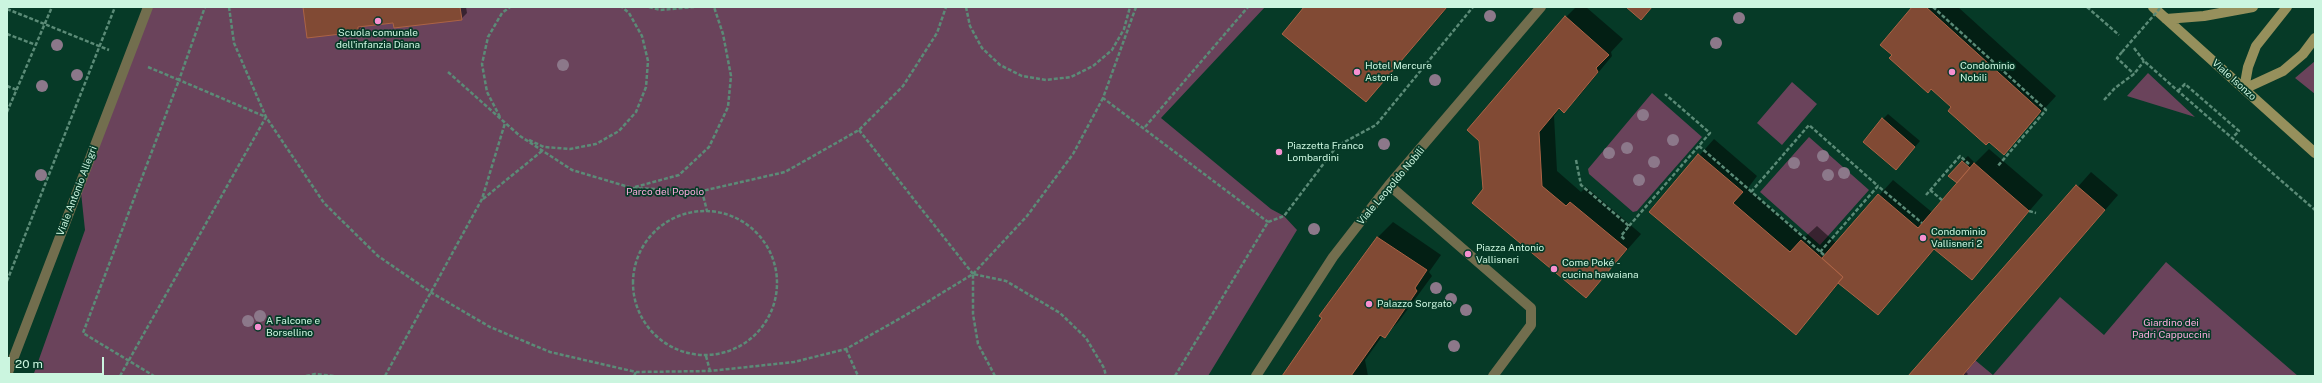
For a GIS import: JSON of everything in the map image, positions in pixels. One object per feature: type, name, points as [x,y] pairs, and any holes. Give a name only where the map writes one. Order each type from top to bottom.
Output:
[{"type":"street","name":"Viale Antonio Allegri","points":[[7,375],[148,7]]},
{"type":"street","name":"Viale Leopoldo Nobili","points":[[1256,376],[1333,257],[1390,185],[1541,7]]},
{"type":"street","name":"Viale Isonzo","points":[[2153,7],[2315,154]]},
{"type":"street","points":[[2166,19],[2222,14],[2253,7]]},
{"type":"street","points":[[2244,89],[2256,46],[2287,7]]},
{"type":"street","points":[[2244,89],[2283,71],[2303,54],[2315,38]]},
{"type":"street","points":[[1390,185],[1531,308],[1531,325],[1493,376]]},
{"type":"path","points":[[7,112],[52,7]]},
{"type":"path","points":[[7,280],[115,7]]},
{"type":"path","points":[[154,376],[83,333],[179,80],[205,7]]},
{"type":"path","points":[[229,7],[234,43],[266,117],[324,203],[378,256],[432,293],[490,327],[550,352],[636,372],[710,371],[794,362],[846,349],[906,315],[973,274],[1027,216],[1074,154],[1103,98],[1136,7]]},
{"type":"path","points":[[510,7],[502,13],[488,37],[482,64],[487,92],[500,116],[520,136],[544,147],[570,149],[596,144],[619,131],[636,112],[646,87],[648,61],[642,36],[629,13],[622,7]]},
{"type":"path","points":[[650,7],[660,10],[687,9],[694,7]]},
{"type":"path","points":[[632,188],[679,175],[709,147],[728,107],[731,76],[723,34],[714,7]]},
{"type":"path","points":[[448,72],[520,136],[572,170],[632,188],[702,191],[785,172],[858,130],[903,86],[937,33],[946,7]]},
{"type":"path","points":[[966,7],[970,26],[982,48],[1000,65],[1022,76],[1046,80],[1071,77],[1093,66],[1112,50],[1124,29],[1130,7]]},
{"type":"path","points":[[1145,127],[1248,7]]},
{"type":"path","points":[[1175,376],[1268,222],[1284,216],[1337,146],[1376,125],[1473,7]]},
{"type":"path","points":[[1933,7],[2046,110],[1997,167]]},
{"type":"path","points":[[2087,7],[2119,35]]},
{"type":"path","points":[[2134,74],[2117,58],[2161,7]]},
{"type":"path","points":[[7,9],[46,23],[266,117]]},
{"type":"path","points":[[7,34],[36,46]]},
{"type":"path","points":[[2134,48],[2144,61],[2315,210]]},
{"type":"path","points":[[2104,100],[2115,88],[2134,74],[2144,61]]},
{"type":"path","points":[[2178,91],[2185,84],[2239,131],[2232,138]]},
{"type":"path","points":[[7,86],[17,90]]},
{"type":"path","points":[[1624,240],[1621,236],[1629,226],[1710,133],[1665,94]]},
{"type":"path","points":[[1103,98],[1145,127],[1268,222]]},
{"type":"path","points":[[120,376],[266,117]]},
{"type":"path","points":[[385,376],[432,293],[482,199],[505,123]]},
{"type":"path","points":[[1751,192],[1809,124],[1922,224]]},
{"type":"path","points":[[858,130],[973,274],[973,314],[978,344],[995,376]]},
{"type":"path","points":[[1699,146],[1824,255]]},
{"type":"path","points":[[482,199],[542,151]]},
{"type":"path","points":[[1926,195],[1960,156],[1969,164]]},
{"type":"path","points":[[1576,160],[1582,185],[1629,226]]},
{"type":"path","points":[[1931,181],[1935,184]]},
{"type":"path","points":[[1820,252],[1878,186]]},
{"type":"path","points":[[1930,190],[1942,200]]},
{"type":"path","points":[[702,191],[707,211]]},
{"type":"path","points":[[707,211],[731,216],[752,228],[768,248],[776,271],[776,296],[768,319],[752,338],[730,351],[706,356],[683,352],[662,342],[646,326],[635,305],[632,282],[636,260],[646,239],[663,223],[684,213],[707,211]]},
{"type":"path","points":[[2029,211],[2036,213]]},
{"type":"path","points":[[973,274],[1006,281],[1060,313],[1086,338],[1104,368],[1106,376]]},
{"type":"path","points":[[846,349],[858,376]]},
{"type":"path","points":[[706,356],[710,371]]},
{"type":"path","points":[[634,376],[636,372]]},
{"type":"path","points":[[306,376],[315,374],[334,376]]},
{"type":"green space","name":"Parco del Popolo","points":[[148,7],[1265,7],[1161,118],[1271,209],[1284,216],[1297,230],[1208,376],[33,376],[85,230],[80,183]]},
{"type":"green space","points":[[2315,61],[2315,94],[2295,78]]},
{"type":"green space","points":[[2148,73],[2195,117],[2127,96]]},
{"type":"green space","points":[[1792,82],[1817,104],[1782,145],[1757,123]]},
{"type":"green space","points":[[1652,93],[1702,137],[1637,211],[1633,212],[1589,174],[1588,169]]},
{"type":"green space","points":[[1809,137],[1869,190],[1820,245],[1760,192]]},
{"type":"green space","name":"Giardino dei Padri Cappuccini","points":[[2166,262],[2298,376],[1962,376],[1975,360],[1993,375],[2060,297],[2104,335]]},
{"type":"building","name":"Scuola comunale dell'infanzia Diana","points":[[303,7],[460,7],[462,20],[394,28],[393,23],[358,27],[358,32],[307,38]]},
{"type":"building","points":[[1304,7],[1447,7],[1366,102],[1282,34]]},
{"type":"building","points":[[1626,7],[1652,7],[1641,20]]},
{"type":"building","name":"Condominio Nobili","points":[[1912,7],[1926,7],[2041,111],[2004,155],[1989,142],[1986,145],[1948,111],[1951,107],[1931,89],[1928,93],[1889,58],[1892,55],[1880,45]]},
{"type":"building","points":[[1565,16],[1609,55],[1596,68],[1598,72],[1564,113],[1559,108],[1539,132],[1542,186],[1566,206],[1570,202],[1627,249],[1586,298],[1472,203],[1483,189],[1479,141],[1467,130]]},
{"type":"building","points":[[1882,118],[1915,147],[1896,170],[1863,142]]},
{"type":"building","points":[[1698,154],[1743,192],[1733,203],[1790,252],[1801,240],[1843,277],[1796,335],[1649,212]]},
{"type":"building","points":[[1962,161],[1970,168],[1957,183],[1948,176]]},
{"type":"building","name":"Condominio Vallisneri 2","points":[[1974,163],[2029,211],[1972,280],[1934,249],[1878,315],[1838,283],[1843,277],[1822,258],[1878,194],[1918,228]]},
{"type":"building","points":[[2076,185],[2105,210],[1962,376],[1908,376]]},
{"type":"building","name":"Palazzo Sorgato","points":[[1377,237],[1427,270],[1415,288],[1417,291],[1385,338],[1380,335],[1351,376],[1282,376],[1322,318],[1319,316]]},
{"type":"place","name":"Scuola comunale dell'infanzia Diana","points":[[378,21]]},
{"type":"place","name":"Hotel Mercure Astoria","points":[[1357,72]]},
{"type":"place","name":"Condominio Nobili","points":[[1952,72]]},
{"type":"place","name":"Piazzetta Franco Lombardini","points":[[1279,152]]},
{"type":"place","name":"Condominio Vallisneri 2","points":[[1923,238]]},
{"type":"place","name":"Piazza Antonio Vallisneri","points":[[1468,254]]},
{"type":"place","name":"Come Poké - cucina hawaiana","points":[[1554,269]]},
{"type":"place","name":"Palazzo Sorgato","points":[[1369,304]]},
{"type":"place","name":"A Falcone e Borsellino","points":[[258,327]]}]
